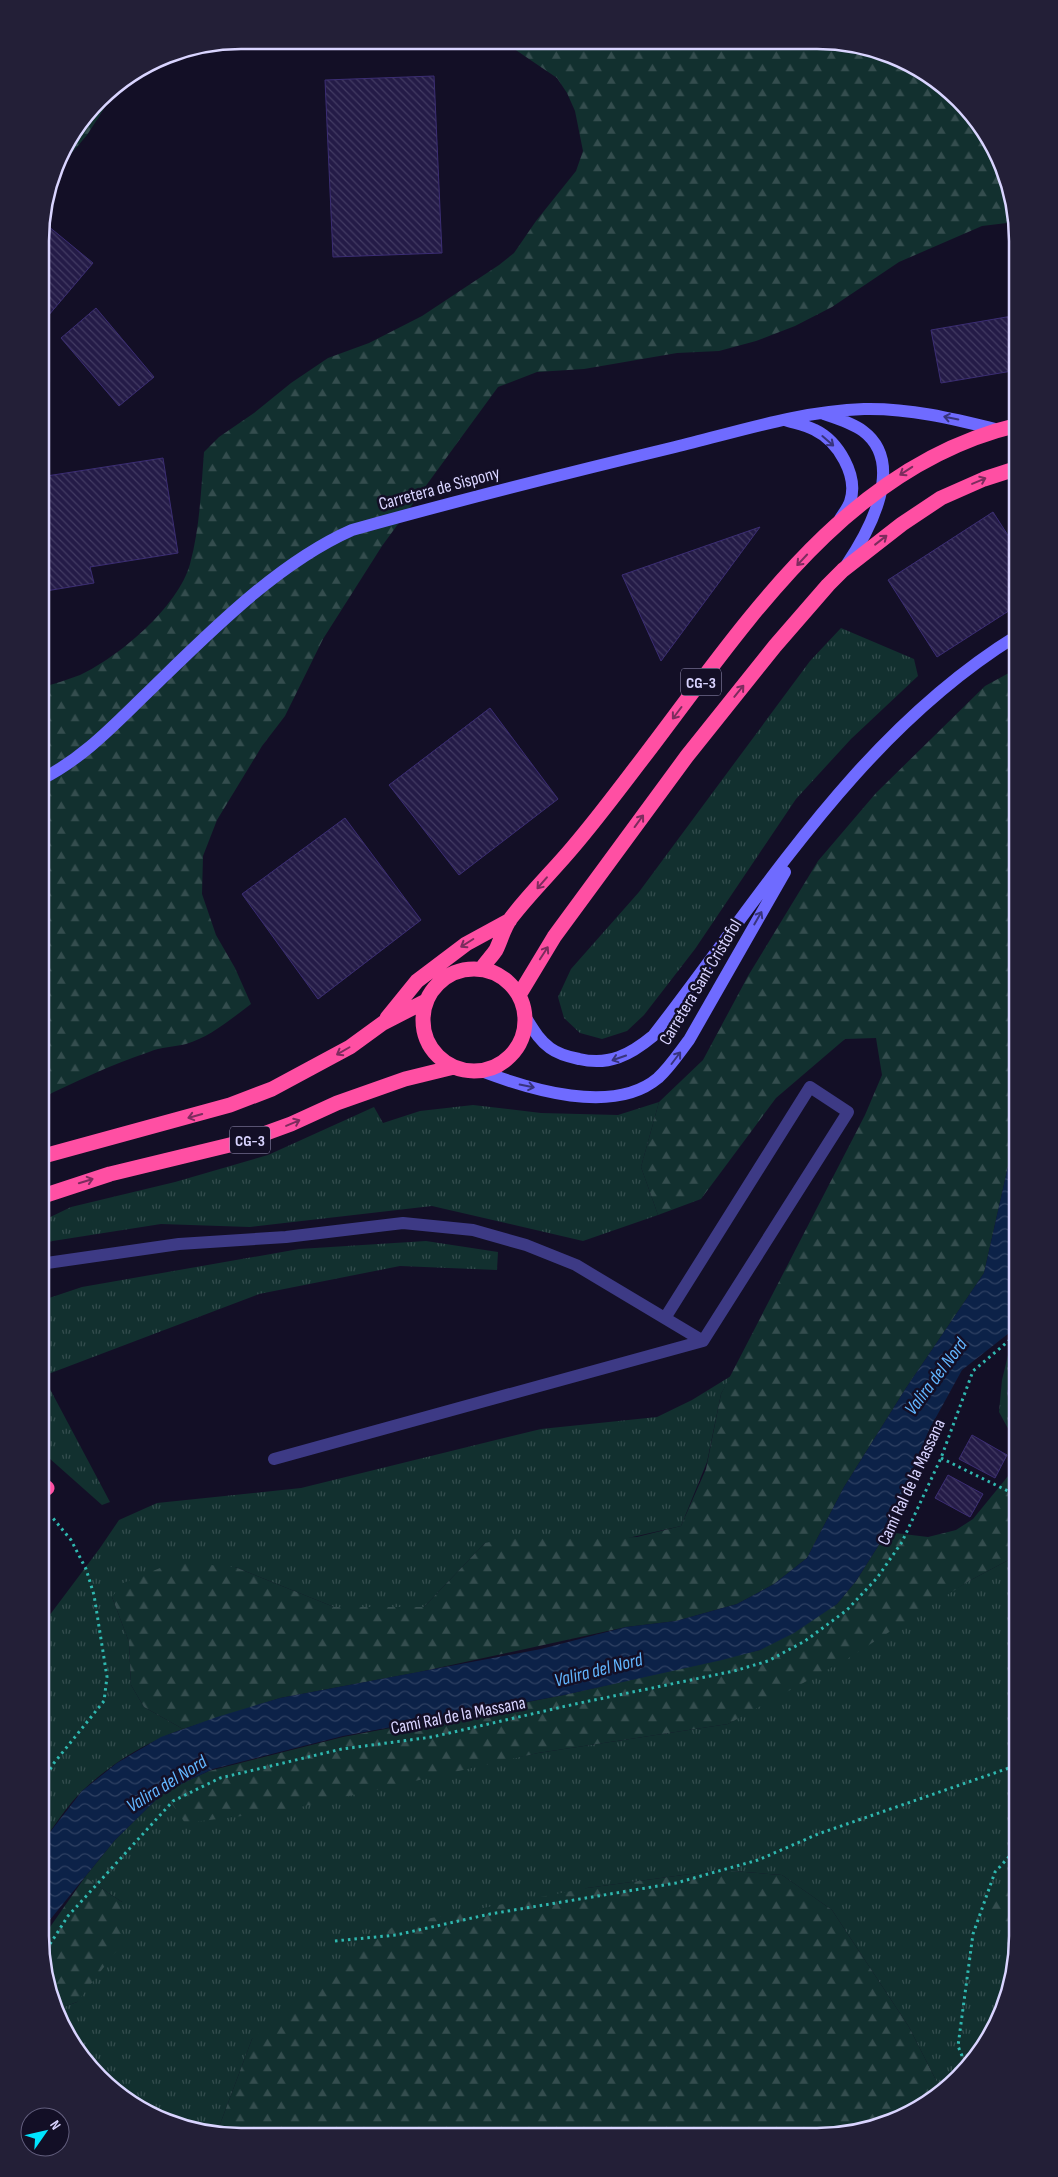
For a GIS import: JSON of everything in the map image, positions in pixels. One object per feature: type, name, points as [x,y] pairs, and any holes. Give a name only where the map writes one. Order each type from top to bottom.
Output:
[{"type":"highway","name":"CG-3","points":[[481,1071],[467,1071],[454,1067],[441,1059],[430,1047],[424,1032],[422,1016],[426,1001],[434,986],[448,974],[464,968],[482,968],[495,951],[510,920],[579,840],[754,612],[836,526],[860,503],[918,463],[942,451],[1009,427]]},
{"type":"highway","name":"CG-3","points":[[519,995],[554,937],[687,756],[775,646],[843,570],[902,524],[941,498],[984,478],[1009,471]]},
{"type":"highway","name":"CG-3","points":[[383,1023],[418,981],[466,944],[510,920]]},
{"type":"highway","points":[[481,1071],[494,1068],[514,1053],[525,1030],[526,1018],[519,995],[510,982],[497,973],[482,968]]},
{"type":"highway","name":"CG-3","points":[[49,1156],[230,1105],[272,1089],[350,1047],[383,1023],[426,1001]]},
{"type":"highway","name":"CG-3","points":[[49,1193],[110,1174],[242,1142],[291,1124],[346,1100],[405,1079],[454,1067]]},
{"type":"main road","name":"Carretera de Sispony","points":[[49,776],[62,770],[92,746],[204,637],[275,578],[331,539],[352,530],[488,492],[822,412],[863,409],[894,410],[931,414],[998,430]]},
{"type":"main road","points":[[822,412],[863,431],[874,444],[881,458],[884,473],[883,486],[860,544],[843,570]]},
{"type":"main road","points":[[785,420],[816,430],[834,446],[847,465],[852,484],[850,502],[836,526]]},
{"type":"main road","name":"Carretera Sant Cristofol","points":[[526,1018],[538,1037],[550,1048],[568,1057],[591,1062],[607,1061],[623,1057],[640,1047],[653,1036],[841,788],[885,741],[937,694],[978,661],[1009,641]]},
{"type":"main road","name":"Carretera Sant Cristofol","points":[[481,1071],[518,1084],[575,1096],[611,1097],[637,1090],[656,1079],[671,1064],[689,1040],[816,820]]},
{"type":"lane","points":[[274,1459],[703,1341],[848,1112],[810,1088],[665,1318]]},
{"type":"lane","points":[[49,1263],[178,1244],[286,1237],[403,1223],[473,1230],[526,1245],[576,1265],[703,1341]]},
{"type":"path","name":"Camí Ral de la Massana","points":[[49,1946],[68,1916],[173,1801],[220,1778],[342,1750],[432,1737],[575,1704],[734,1671],[768,1661],[805,1640],[847,1610],[877,1578],[902,1542],[941,1458],[973,1371],[1009,1341]]},
{"type":"path","points":[[941,1458],[1009,1492]]},
{"type":"path","points":[[49,1515],[70,1540],[86,1569],[94,1595],[107,1678],[104,1701],[49,1771]]},
{"type":"path","points":[[336,1941],[396,1935],[490,1914],[676,1883],[758,1860],[827,1831],[1009,1768]]},
{"type":"path","points":[[964,2061],[958,2046],[973,1934],[995,1872],[1009,1857]]},
{"type":"green space","points":[[514,49],[830,49],[867,55],[891,63],[913,74],[944,96],[962,114],[984,145],[995,167],[1006,203],[1009,223],[982,226],[899,262],[832,307],[795,326],[756,341],[719,351],[677,353],[584,369],[537,372],[498,387],[382,546],[323,639],[285,716],[262,746],[217,820],[203,856],[202,894],[216,935],[235,968],[251,1004],[220,1027],[195,1041],[158,1049],[135,1057],[49,1095],[49,685],[80,675],[112,656],[145,629],[173,597],[190,564],[196,536],[204,452],[219,437],[328,358],[369,343],[422,316],[514,253],[536,221],[576,171],[583,151],[575,111],[567,93],[557,78]]},
{"type":"green space","points":[[109,101],[87,135],[68,157],[88,124]]},
{"type":"green space","points":[[841,628],[914,659],[918,676],[851,739],[796,799],[695,949],[644,1015],[627,1031],[602,1039],[580,1033],[564,1018],[558,997],[571,969],[639,892],[810,661]]},
{"type":"green space","points":[[1009,673],[1009,1162],[984,1273],[906,1388],[844,1487],[807,1558],[774,1584],[737,1604],[676,1621],[626,1627],[419,1672],[280,1698],[183,1729],[144,1707],[131,1685],[129,1642],[112,1597],[123,1583],[175,1562],[235,1567],[334,1607],[424,1607],[485,1543],[528,1534],[579,1539],[637,1537],[681,1526],[706,1469],[721,1394],[865,1115],[882,1075],[876,1038],[845,1039],[776,1098],[701,1199],[658,1215],[641,1167],[659,1102],[703,1060],[748,976],[818,861],[876,793],[985,686]]},
{"type":"green space","points":[[659,1102],[641,1167],[658,1215],[583,1241],[432,1206],[250,1227],[161,1224],[49,1242],[49,1218],[71,1207],[175,1182],[268,1155],[374,1107],[383,1123],[420,1111],[473,1105],[541,1113],[618,1115]]},
{"type":"green space","points":[[426,1241],[498,1252],[497,1270],[400,1266],[259,1294],[49,1374],[49,1298],[82,1287],[299,1249]]},
{"type":"green space","points":[[1008,1355],[1009,1430],[999,1412],[1002,1380]]},
{"type":"green space","points":[[731,1376],[721,1394],[707,1462],[681,1526],[628,1538],[485,1543],[424,1607],[334,1607],[235,1567],[112,1597],[129,1642],[131,1685],[144,1707],[183,1729],[156,1740],[130,1754],[94,1780],[72,1802],[49,1833],[49,1616],[119,1520],[157,1503],[301,1488],[541,1429],[657,1417],[692,1400]]},
{"type":"green space","points":[[49,1387],[110,1502],[102,1505],[49,1458]]},
{"type":"green space","points":[[1009,1475],[1009,1560],[969,1581],[847,1659],[728,1724],[538,1753],[283,1811],[185,1823],[164,1792],[209,1771],[343,1737],[564,1695],[760,1650],[837,1604],[856,1581],[887,1532],[928,1537],[956,1530],[973,1519]]},
{"type":"green space","points":[[1009,1560],[1009,1949],[1003,1986],[995,2010],[984,2032],[962,2063],[939,2085],[909,2027],[832,1910],[782,1875],[720,1870],[587,1888],[252,2039],[219,2127],[191,2122],[167,2114],[145,2103],[124,2089],[88,2053],[74,2032],[63,2010],[62,2007],[77,2002],[122,1902],[85,1877],[115,1840],[164,1792],[186,1822],[538,1753],[728,1724],[969,1581]]},
{"type":"green space","points":[[720,1870],[782,1875],[832,1910],[909,2027],[939,2085],[913,2103],[891,2114],[855,2125],[830,2128],[219,2127],[252,2039],[395,1925],[587,1888]]},
{"type":"green space","points":[[85,1877],[122,1902],[121,1945],[77,2002],[62,2007],[52,1974],[49,1929]]},
{"type":"green space","points":[[1009,1881],[1009,1932],[986,1913]]},
{"type":"water","name":"Valira del Nord","points":[[1009,1162],[1009,1333],[962,1370],[929,1430],[887,1532],[856,1581],[837,1604],[794,1633],[760,1650],[564,1695],[343,1736],[213,1769],[164,1792],[115,1840],[49,1921],[49,1833],[82,1791],[117,1763],[161,1737],[217,1717],[280,1698],[541,1649],[626,1627],[676,1621],[737,1604],[774,1584],[807,1558],[844,1487],[906,1388],[984,1273]]},
{"type":"building","points":[[434,76],[442,253],[333,257],[325,80]]},
{"type":"building","points":[[49,227],[93,263],[49,315]]},
{"type":"building","points":[[96,308],[154,377],[119,406],[61,338]]},
{"type":"building","points":[[1009,317],[1009,372],[941,383],[931,330]]},
{"type":"building","points":[[163,458],[178,553],[90,567],[94,583],[49,590],[49,476]]},
{"type":"building","points":[[993,512],[1009,537],[1009,611],[937,657],[888,580]]},
{"type":"building","points":[[760,527],[661,661],[622,575]]},
{"type":"building","points":[[490,708],[558,799],[459,875],[389,785]]},
{"type":"building","points":[[345,818],[421,920],[318,999],[242,894]]},
{"type":"building","points":[[972,1435],[1007,1455],[995,1478],[959,1459]]},
{"type":"building","points":[[948,1475],[983,1494],[970,1517],[935,1498]]}]
